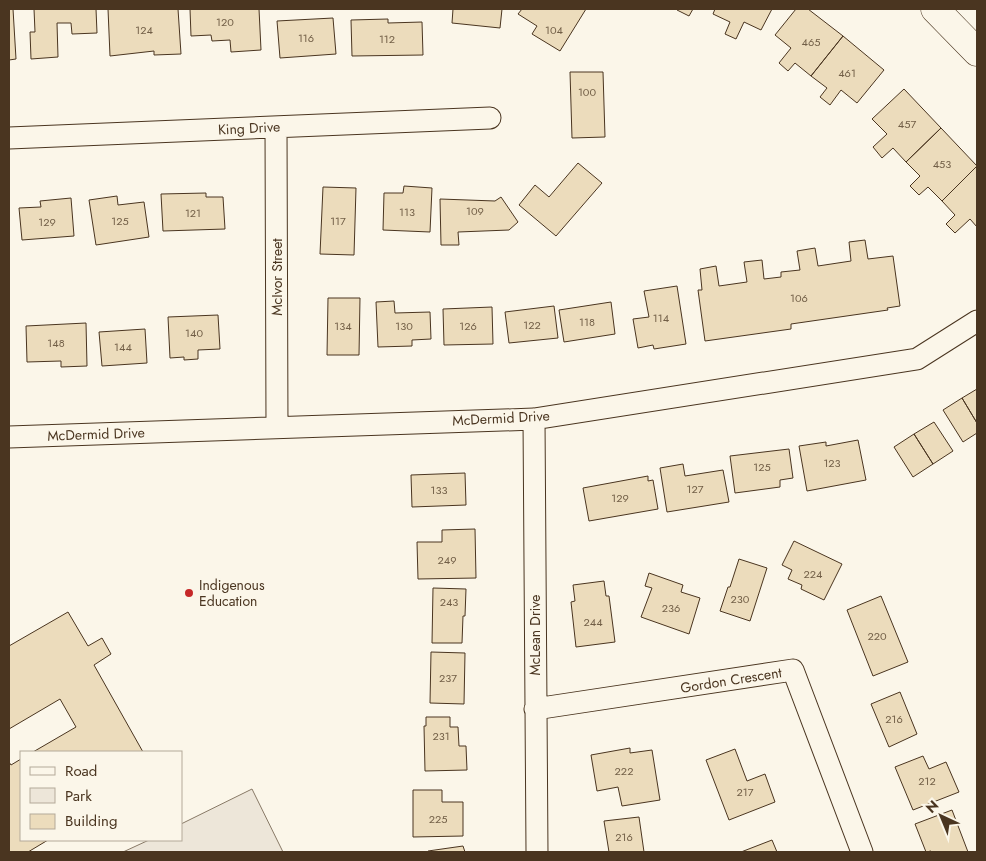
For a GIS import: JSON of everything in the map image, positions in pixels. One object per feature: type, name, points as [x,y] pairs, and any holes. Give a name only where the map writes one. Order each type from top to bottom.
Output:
[{"type":"street","points":[[935,9],[977,52]]},
{"type":"street","name":"King Drive","points":[[9,138],[490,118]]},
{"type":"street","name":"McIvor Street","points":[[276,126],[277,427]]},
{"type":"street","name":"McDermid Drive","points":[[9,437],[534,418],[917,359],[977,321]]},
{"type":"street","name":"McLean Drive","points":[[534,418],[535,709],[538,852]]},
{"type":"street","name":"Gordon Crescent","points":[[535,709],[793,670],[862,852]]},
{"type":"green space","points":[[252,789],[283,852],[123,852],[147,841],[182,841],[182,824]]},
{"type":"building","points":[[9,9],[13,9],[16,59],[9,60]]},
{"type":"building","points":[[34,9],[96,9],[97,33],[72,34],[71,23],[57,23],[58,57],[31,59],[30,32],[35,32]]},
{"type":"building","points":[[108,9],[178,9],[181,54],[154,55],[154,51],[110,56]]},
{"type":"building","points":[[190,9],[259,9],[261,50],[231,52],[230,40],[212,41],[211,35],[191,36]]},
{"type":"building","points":[[453,9],[502,9],[500,28],[452,23]]},
{"type":"building","points":[[522,9],[586,9],[560,51],[532,34],[537,26],[518,14]]},
{"type":"building","points":[[678,9],[693,9],[689,16]]},
{"type":"building","points":[[715,9],[772,9],[761,30],[744,22],[736,39],[725,34],[730,22],[713,14]]},
{"type":"building","points":[[796,9],[808,9],[843,36],[811,76],[795,63],[788,71],[779,63],[791,48],[775,35]]},
{"type":"building","points":[[333,18],[336,54],[280,58],[277,21]]},
{"type":"building","points":[[388,19],[388,23],[422,22],[423,55],[352,56],[351,20]]},
{"type":"building","points":[[843,36],[884,70],[857,103],[841,90],[830,105],[820,97],[827,88],[811,76]]},
{"type":"building","points":[[570,72],[603,72],[605,137],[572,138]]},
{"type":"building","points":[[904,89],[941,128],[906,162],[893,148],[882,158],[873,147],[887,134],[872,119]]},
{"type":"building","points":[[941,128],[977,166],[942,201],[928,187],[919,195],[910,186],[920,176],[906,162]]},
{"type":"building","points":[[578,163],[602,183],[556,236],[519,205],[535,185],[549,197]]},
{"type":"building","points":[[977,166],[977,227],[970,219],[955,233],[946,224],[955,215],[942,201]]},
{"type":"building","points":[[404,186],[432,188],[430,232],[383,230],[384,193],[403,193]]},
{"type":"building","points":[[323,187],[356,188],[354,255],[320,254]]},
{"type":"building","points":[[206,193],[206,197],[223,197],[225,229],[163,231],[161,194]]},
{"type":"building","points":[[117,196],[118,205],[144,202],[149,237],[96,245],[89,200]]},
{"type":"building","points":[[501,197],[518,222],[509,230],[458,232],[459,245],[441,245],[440,199],[495,201]]},
{"type":"building","points":[[71,198],[74,236],[22,240],[19,208],[41,207],[40,201]]},
{"type":"building","points":[[865,240],[868,259],[893,256],[900,306],[887,308],[888,310],[791,324],[791,329],[705,341],[698,290],[702,290],[700,269],[716,266],[719,286],[747,282],[744,262],[762,260],[764,279],[781,277],[781,272],[800,270],[797,251],[815,248],[818,266],[851,261],[849,242]]},
{"type":"building","points":[[677,286],[686,344],[654,349],[653,345],[638,348],[633,319],[649,317],[644,291]]},
{"type":"building","points":[[328,298],[360,298],[359,355],[327,355]]},
{"type":"building","points":[[394,301],[395,313],[430,312],[431,339],[412,340],[412,346],[378,347],[376,302]]},
{"type":"building","points":[[611,302],[615,334],[564,342],[559,310]]},
{"type":"building","points":[[554,306],[558,338],[509,343],[505,312]]},
{"type":"building","points":[[492,307],[493,344],[444,345],[443,309]]},
{"type":"building","points":[[218,315],[220,349],[198,350],[198,359],[170,358],[168,317]]},
{"type":"building","points":[[86,323],[87,366],[61,367],[61,361],[27,362],[26,326]]},
{"type":"building","points":[[145,329],[147,363],[102,366],[99,332]]},
{"type":"building","points":[[977,389],[977,423],[962,398]]},
{"type":"building","points":[[962,398],[977,423],[977,433],[963,442],[943,410]]},
{"type":"building","points":[[934,422],[953,451],[933,464],[914,434]]},
{"type":"building","points":[[914,434],[933,464],[913,477],[894,447]]},
{"type":"building","points":[[858,440],[866,480],[807,491],[799,446],[826,442],[826,446]]},
{"type":"building","points":[[789,449],[793,478],[780,480],[780,487],[735,493],[730,456]]},
{"type":"building","points":[[683,464],[685,476],[723,470],[729,502],[667,512],[660,468]]},
{"type":"building","points":[[465,473],[466,505],[412,507],[411,475]]},
{"type":"building","points":[[648,476],[648,481],[653,480],[658,509],[589,521],[583,488]]},
{"type":"building","points":[[475,529],[476,578],[418,579],[417,542],[442,542],[442,530]]},
{"type":"building","points":[[794,541],[842,564],[824,600],[801,589],[802,585],[788,579],[792,570],[782,565]]},
{"type":"building","points":[[739,559],[767,568],[750,621],[720,611]]},
{"type":"building","points":[[649,573],[683,585],[681,592],[700,598],[689,634],[641,617],[652,588],[645,586]]},
{"type":"building","points":[[604,581],[606,596],[609,596],[615,642],[576,647],[571,602],[575,601],[573,585]]},
{"type":"building","points":[[433,588],[466,589],[462,643],[432,643]]},
{"type":"building","points":[[881,596],[908,662],[873,676],[847,610]]},
{"type":"building","points":[[68,612],[88,646],[102,638],[111,654],[94,665],[142,751],[35,751],[76,727],[60,699],[9,729],[9,646]]},
{"type":"building","points":[[431,652],[465,653],[464,704],[430,703]]},
{"type":"building","points":[[900,692],[917,734],[889,747],[871,704]]},
{"type":"building","points":[[426,717],[450,717],[450,727],[458,727],[459,746],[466,746],[467,770],[425,771],[424,726],[426,726]]},
{"type":"building","points":[[630,748],[630,753],[652,750],[660,800],[622,806],[618,787],[597,791],[591,755]]},
{"type":"building","points":[[735,749],[747,781],[765,774],[775,802],[729,820],[706,760]]},
{"type":"building","points":[[923,756],[929,769],[946,762],[959,792],[913,810],[895,767]]},
{"type":"building","points":[[20,760],[20,841],[46,841],[28,852],[9,852],[9,762],[11,765]]},
{"type":"building","points":[[413,790],[442,790],[442,802],[463,802],[463,836],[413,837]]},
{"type":"building","points":[[952,810],[968,852],[926,852],[915,824]]},
{"type":"building","points":[[639,817],[644,852],[609,852],[604,821]]},
{"type":"building","points":[[772,840],[777,852],[741,852]]},
{"type":"building","points":[[463,846],[465,852],[428,852],[428,851]]},
{"type":"place","name":"Indigenous Education","points":[[189,593]]}]
